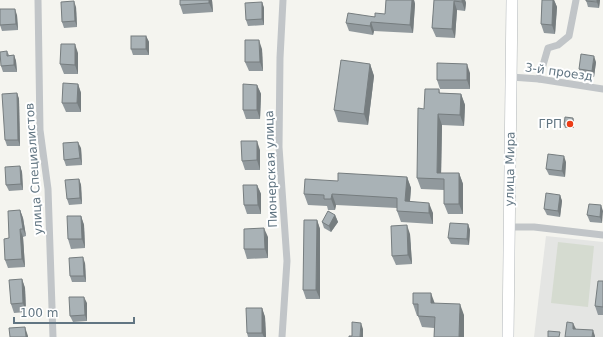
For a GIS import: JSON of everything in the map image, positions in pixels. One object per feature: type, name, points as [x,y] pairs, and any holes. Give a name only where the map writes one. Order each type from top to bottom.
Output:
[{"type":"main road","name":"улица Мира","points":[[508,337],[512,0]]},
{"type":"street","name":"улица Специалистов","points":[[38,0],[40,130],[48,189],[53,337]]},
{"type":"street","name":"Пионерская улица","points":[[282,337],[287,261],[279,147],[280,58],[283,0]]},
{"type":"street","points":[[539,79],[548,48],[558,46],[569,36],[576,0]]},
{"type":"street","name":"3-й проезд","points":[[511,77],[539,79],[603,89]]},
{"type":"street","points":[[509,227],[534,227],[603,236]]},
{"type":"shaded area","points":[[546,236],[603,242],[603,337],[534,337]]},
{"type":"shaded area","points":[[558,242],[594,246],[588,307],[551,303]]},
{"type":"building","points":[[180,0],[209,0],[209,3],[180,5]]},
{"type":"building","points":[[386,0],[412,0],[410,25],[371,22],[370,26],[346,23],[348,13],[375,17],[375,13],[385,14]]},
{"type":"building","points":[[434,0],[462,0],[462,2],[454,1],[452,29],[432,28]]},
{"type":"building","points":[[542,0],[553,0],[552,25],[541,24]]},
{"type":"building","points":[[597,0],[597,2],[586,1]]},
{"type":"building","points":[[74,1],[75,21],[62,22],[61,2]]},
{"type":"building","points":[[262,2],[262,19],[246,20],[245,3]]},
{"type":"building","points":[[0,9],[15,9],[16,24],[0,25]]},
{"type":"building","points":[[131,36],[146,36],[146,49],[131,49]]},
{"type":"building","points":[[245,40],[259,40],[260,62],[245,62]]},
{"type":"building","points":[[61,44],[75,44],[75,65],[60,64]]},
{"type":"building","points":[[7,51],[7,56],[14,55],[14,65],[1,66],[0,52]]},
{"type":"building","points":[[581,54],[594,56],[592,71],[579,69]]},
{"type":"building","points":[[341,60],[370,64],[364,114],[334,110]]},
{"type":"building","points":[[437,63],[467,64],[467,80],[437,80]]},
{"type":"building","points":[[63,83],[78,84],[77,103],[62,103]]},
{"type":"building","points":[[243,84],[257,85],[257,110],[243,110]]},
{"type":"building","points":[[425,89],[439,89],[439,93],[461,94],[460,115],[438,114],[437,173],[459,173],[459,204],[444,204],[444,179],[417,178],[418,108],[424,109]]},
{"type":"building","points":[[17,93],[18,140],[5,140],[2,94]]},
{"type":"building","points":[[565,117],[573,118],[573,125],[564,125]]},
{"type":"building","points":[[241,141],[257,141],[257,160],[242,161]]},
{"type":"building","points":[[78,142],[80,158],[64,160],[63,143]]},
{"type":"building","points":[[548,154],[564,156],[562,171],[546,169]]},
{"type":"building","points":[[20,166],[21,184],[6,185],[5,167]]},
{"type":"building","points":[[338,173],[407,177],[405,201],[429,203],[429,213],[397,211],[397,198],[332,194],[331,199],[324,199],[324,195],[304,194],[305,179],[338,181]]},
{"type":"building","points":[[79,179],[80,198],[67,199],[65,180]]},
{"type":"building","points":[[243,185],[257,185],[258,205],[244,205]]},
{"type":"building","points":[[546,193],[560,195],[558,211],[544,209]]},
{"type":"building","points":[[589,204],[601,205],[600,217],[587,215]]},
{"type":"building","points":[[20,210],[23,229],[20,229],[22,259],[5,260],[4,239],[9,238],[8,211]]},
{"type":"building","points":[[328,211],[335,215],[329,226],[322,222]]},
{"type":"building","points":[[67,216],[81,216],[82,239],[68,239]]},
{"type":"building","points":[[304,220],[317,220],[316,290],[303,290]]},
{"type":"building","points":[[450,223],[468,224],[467,239],[448,238]]},
{"type":"building","points":[[407,225],[408,255],[392,256],[391,226]]},
{"type":"building","points":[[264,228],[265,249],[244,249],[244,229]]},
{"type":"building","points":[[83,257],[84,276],[70,276],[69,258]]},
{"type":"building","points":[[22,279],[23,303],[11,304],[9,280]]},
{"type":"building","points":[[598,281],[603,281],[603,307],[595,306]]},
{"type":"building","points":[[413,293],[431,293],[431,303],[460,304],[459,337],[434,337],[435,317],[418,316],[418,304],[413,304]]},
{"type":"building","points":[[69,297],[84,297],[85,315],[70,316]]},
{"type":"building","points":[[246,308],[262,308],[262,333],[247,333]]},
{"type":"building","points":[[352,322],[361,323],[360,337],[349,337],[352,336]]},
{"type":"building","points":[[567,322],[573,323],[573,329],[593,330],[592,337],[565,337]]},
{"type":"building","points":[[25,327],[26,337],[10,337],[9,328]]},
{"type":"building","points":[[548,331],[560,332],[559,337],[548,337]]},
{"type":"place","name":"ГРП","points":[[570,124]]}]
